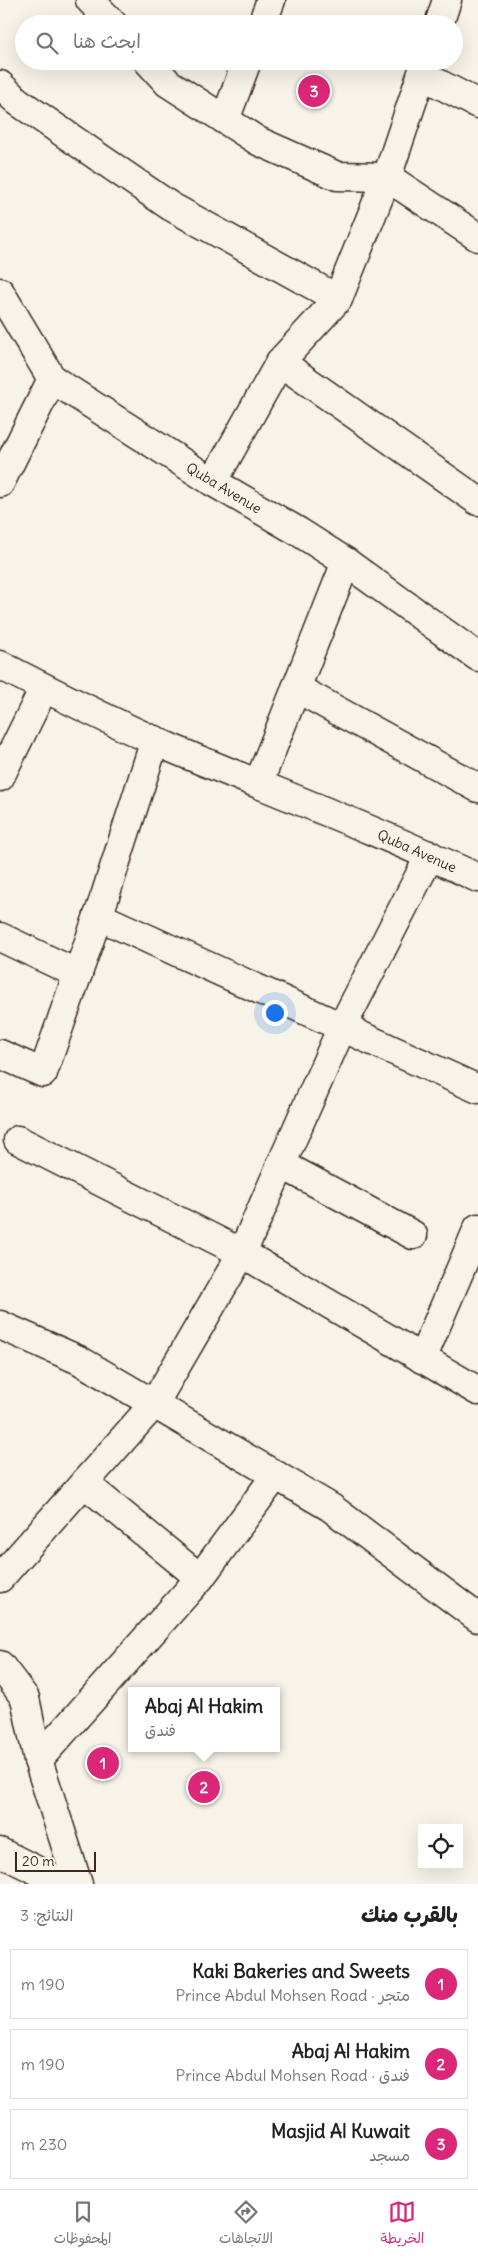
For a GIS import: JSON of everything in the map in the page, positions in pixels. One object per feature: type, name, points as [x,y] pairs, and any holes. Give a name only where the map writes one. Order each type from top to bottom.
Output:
[{"type":"street","points":[[90,0],[104,15]]},
{"type":"street","points":[[265,15],[270,0]]},
{"type":"street","points":[[442,15],[447,0]]},
{"type":"street","points":[[157,70],[168,82],[258,142],[337,176],[387,177],[478,238]]},
{"type":"street","points":[[225,120],[244,70]]},
{"type":"street","points":[[213,482],[280,362],[338,299],[387,177],[423,70]]},
{"type":"street","points":[[427,70],[478,104]]},
{"type":"street","points":[[0,85],[17,101],[170,206],[338,299]]},
{"type":"street","name":"Quba Avenue","points":[[0,292],[52,379],[213,482],[346,562],[478,657]]},
{"type":"street","points":[[280,362],[478,501]]},
{"type":"street","points":[[0,483],[52,379]]},
{"type":"street","points":[[259,782],[346,562]]},
{"type":"street","name":"Quba Avenue","points":[[0,665],[44,688],[155,740],[430,855],[478,878]]},
{"type":"street","points":[[0,777],[44,688]]},
{"type":"street","points":[[296,688],[478,788]]},
{"type":"street","points":[[0,1054],[43,1073],[98,916],[155,740]]},
{"type":"street","points":[[0,1578],[154,1404],[242,1253],[342,1027],[430,855]]},
{"type":"street","points":[[98,916],[478,1089]]},
{"type":"street","points":[[0,937],[78,974]]},
{"type":"street","points":[[18,1140],[242,1253],[478,1391]]},
{"type":"street","points":[[282,1164],[413,1235]]},
{"type":"street","points":[[422,1359],[478,1228]]},
{"type":"street","points":[[0,1325],[79,1360],[330,1507],[478,1618]]},
{"type":"street","points":[[38,1760],[200,1578],[276,1475]]},
{"type":"street","points":[[84,1483],[200,1578]]},
{"type":"street","points":[[0,1664],[25,1698],[38,1760],[78,1884]]},
{"type":"street","points":[[0,1852],[64,1884]]},
{"type":"street","points":[[0,1856],[19,1884]]},
{"type":"place","name":"Masjid Al Kuwait","points":[[314,91]]},
{"type":"place","name":"Kaki Bakeries and Sweets","points":[[103,1763]]},
{"type":"place","name":"Abaj Al Hakim","points":[[204,1787]]}]
